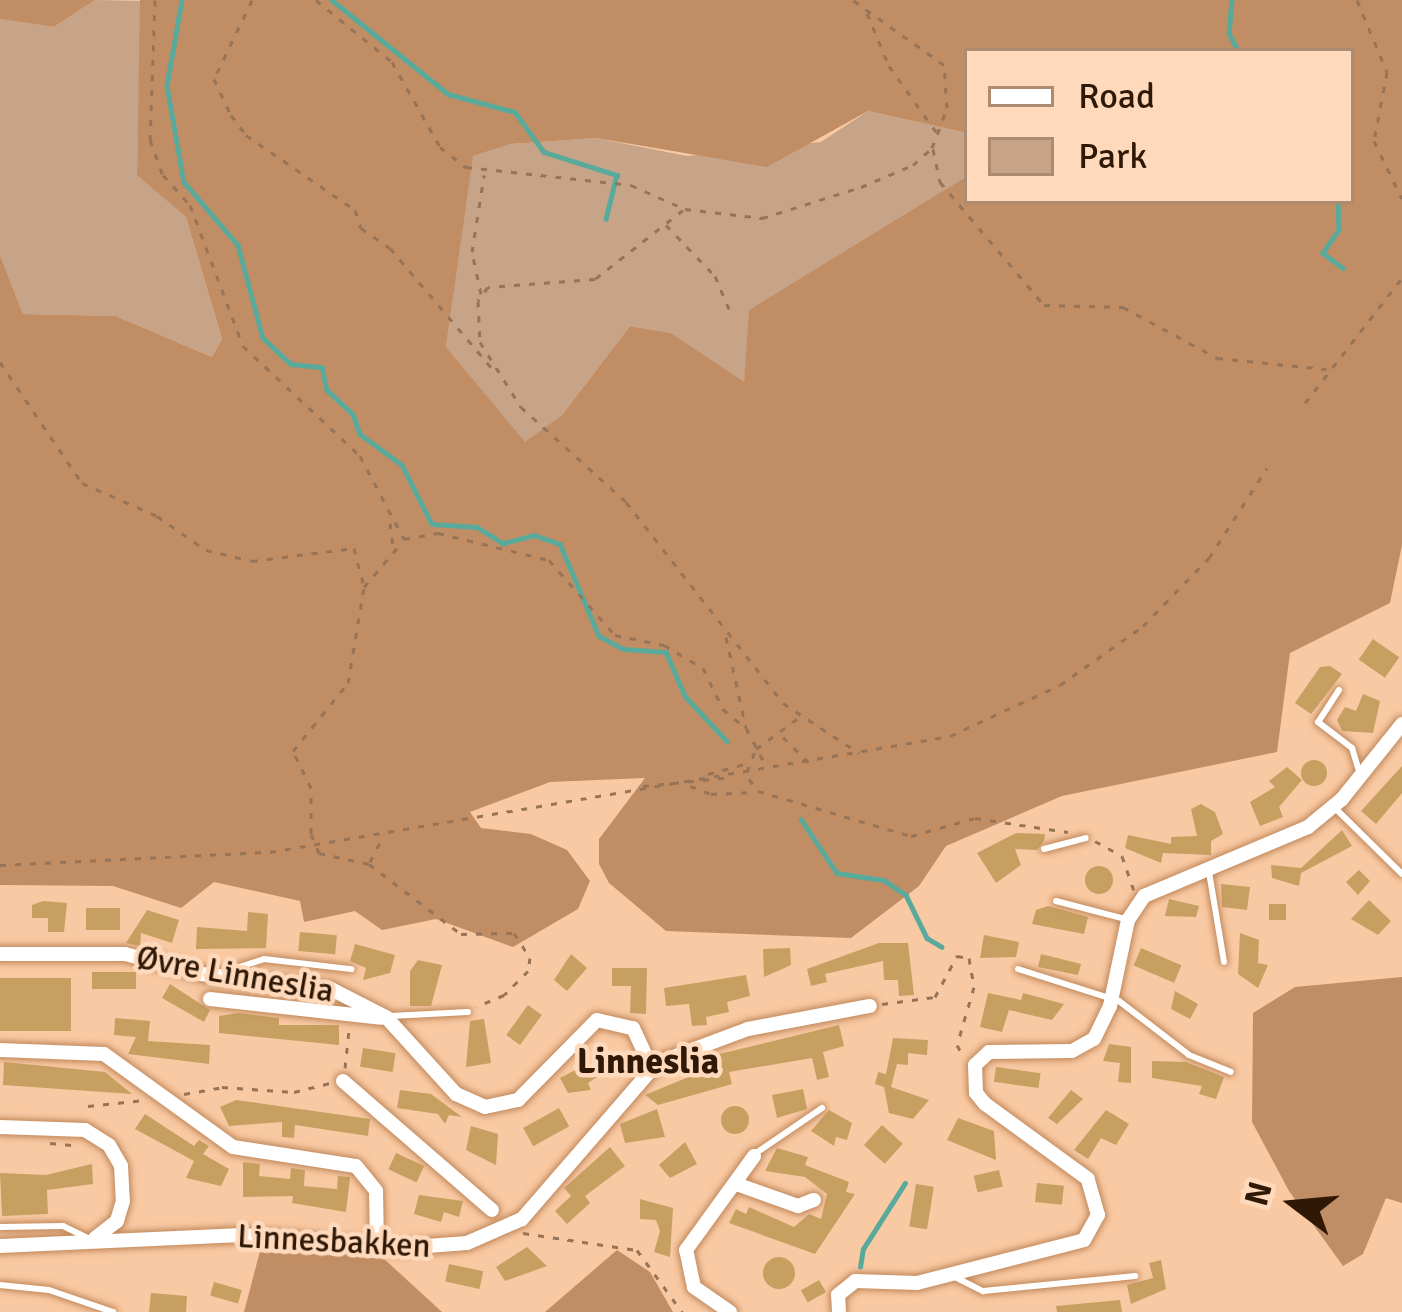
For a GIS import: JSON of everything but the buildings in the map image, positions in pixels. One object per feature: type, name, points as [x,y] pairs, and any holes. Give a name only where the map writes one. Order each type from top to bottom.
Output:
[{"type":"street","points":[[839,1312],[838,1295],[855,1282],[953,1276],[1071,1248],[1098,1215],[1095,1190],[1079,1170],[976,1093],[976,1065],[1008,1049],[1083,1048],[1112,999],[1128,920],[1138,903],[1290,837],[1334,807],[1402,724]]},
{"type":"street","name":"Øvre Linneslia","points":[[0,954],[125,954],[218,976],[314,985],[386,1017],[456,1094],[485,1107],[518,1100],[597,1020],[634,1028],[651,1067]]},
{"type":"street","points":[[210,999],[386,1017]]},
{"type":"street","points":[[505,1228],[651,1067],[748,1029],[870,1006]]},
{"type":"street","points":[[0,1050],[104,1054],[233,1147],[364,1172],[378,1200],[376,1245]]},
{"type":"street","points":[[343,1081],[492,1210]]},
{"type":"street","points":[[0,1127],[69,1128],[102,1139],[121,1166],[121,1212],[91,1240]]},
{"type":"street","points":[[730,1312],[694,1287],[685,1259],[694,1235],[739,1185],[754,1156]]},
{"type":"street","points":[[739,1185],[798,1206],[814,1200]]},
{"type":"street","points":[[121,1212],[157,1238]]},
{"type":"street","name":"Linnesbakken","points":[[0,1246],[273,1235],[439,1248],[505,1228]]},
{"type":"lane","points":[[1339,690],[1318,722],[1352,748],[1361,778]]},
{"type":"lane","points":[[1334,807],[1402,874]]},
{"type":"lane","points":[[1044,849],[1086,838]]},
{"type":"lane","points":[[1208,872],[1223,962]]},
{"type":"lane","points":[[1056,901],[1128,920]]},
{"type":"lane","points":[[218,976],[264,959],[351,969]]},
{"type":"lane","points":[[1018,968],[1112,999],[1189,1055],[1231,1072]]},
{"type":"lane","points":[[386,1017],[468,1012]]},
{"type":"lane","points":[[754,1156],[822,1108]]},
{"type":"lane","points":[[492,1210],[505,1228]]},
{"type":"lane","points":[[0,1226],[63,1226],[91,1240]]},
{"type":"lane","points":[[953,1276],[983,1291],[1135,1276]]},
{"type":"lane","points":[[0,1285],[49,1290],[113,1312]]},
{"type":"path","points":[[155,0],[147,85],[150,140],[163,175],[190,206],[243,346],[360,456],[390,521],[404,539]]},
{"type":"path","points":[[252,0],[214,79],[246,135],[355,210],[361,229],[390,248],[578,465],[626,502],[726,635],[799,718],[863,756]]},
{"type":"path","points":[[316,0],[392,62],[440,147],[484,173],[631,185],[685,209],[762,218],[878,180],[932,148]]},
{"type":"path","points":[[853,0],[944,65],[947,108],[932,148],[940,182],[1044,305],[1123,307],[1217,358],[1327,369]]},
{"type":"path","points":[[1358,0],[1387,72],[1374,141],[1402,200]]},
{"type":"path","points":[[867,11],[889,66],[937,133]]},
{"type":"path","points":[[484,173],[472,252],[481,294],[480,342],[493,368]]},
{"type":"path","points":[[481,294],[499,283],[560,287],[595,279],[685,209]]},
{"type":"path","points":[[665,224],[704,262],[730,312]]},
{"type":"path","points":[[1305,403],[1402,278]]},
{"type":"path","points":[[0,362],[82,483],[157,516],[206,550],[252,560],[354,548],[364,587],[348,682],[292,751],[311,788],[311,834],[319,853],[369,864],[460,934],[514,933],[530,958],[524,977],[468,1012]]},
{"type":"path","points":[[0,865],[184,862],[384,835],[863,756],[986,721],[1102,658],[1197,572],[1267,468]]},
{"type":"path","points":[[390,521],[393,553]]},
{"type":"path","points":[[364,587],[404,539],[439,533],[549,560],[615,635],[664,645],[703,668],[723,709],[746,728]]},
{"type":"path","points":[[726,635],[746,728],[767,772]]},
{"type":"path","points":[[758,791],[748,775],[748,763],[756,749],[782,735],[799,718]]},
{"type":"path","points":[[782,735],[811,764]]},
{"type":"path","points":[[706,776],[722,764],[748,763]]},
{"type":"path","points":[[643,786],[706,776],[735,777]]},
{"type":"path","points":[[688,785],[711,794],[758,791],[911,836],[997,818],[1086,838],[1122,856],[1138,903]]},
{"type":"path","points":[[369,864],[384,835]]},
{"type":"path","points":[[870,1006],[935,997],[957,956],[969,958],[972,1007],[957,1045],[976,1065]]},
{"type":"path","points":[[88,1106],[222,1087],[294,1092],[343,1081],[350,1016]]},
{"type":"path","points":[[38,1134],[79,1138]]},
{"type":"path","points":[[505,1228],[637,1250],[682,1312]]},
{"type":"green space","points":[[95,0],[141,1],[137,174],[186,217],[222,339],[212,357],[116,316],[23,314],[0,255],[0,19],[54,27]]},
{"type":"green space","points":[[868,111],[964,132],[964,178],[750,310],[744,383],[671,333],[630,326],[562,415],[525,443],[446,347],[472,156],[511,144],[596,138],[687,156],[821,142]]},
{"type":"shaded area","points":[[0,0],[95,0],[54,27],[0,19]]},
{"type":"shaded area","points":[[140,0],[1402,0],[1402,545],[1390,603],[1290,653],[1277,752],[1062,796],[946,846],[919,886],[851,938],[666,931],[609,883],[599,864],[599,839],[645,778],[550,782],[470,812],[481,828],[531,834],[567,850],[590,881],[578,909],[513,947],[436,919],[382,930],[355,911],[304,922],[300,901],[214,882],[181,908],[113,886],[0,885],[0,255],[23,314],[116,316],[212,357],[222,339],[186,217],[137,175]],"holes":[[[964,48],[1354,48],[1354,204],[964,204],[964,178],[749,310],[744,382],[671,333],[630,326],[562,415],[525,442],[446,347],[473,156],[511,144],[596,138],[767,167],[868,111],[964,132]]]},
{"type":"shaded area","points":[[1402,977],[1402,1203],[1386,1198],[1363,1254],[1343,1266],[1289,1191],[1252,1122],[1253,1013],[1295,987]]},
{"type":"shaded area","points":[[271,1244],[382,1257],[442,1312],[244,1312],[260,1251]]},
{"type":"shaded area","points":[[617,1250],[650,1272],[673,1312],[545,1312]]},
{"type":"waterway","points":[[182,0],[167,86],[184,182],[238,245],[263,338],[291,364],[322,367],[327,390],[353,414],[360,434],[402,465],[432,524],[477,527],[503,543],[534,535],[560,544],[599,636],[623,649],[666,652],[685,696],[727,741]]},
{"type":"waterway","points":[[332,0],[448,94],[515,112],[544,152],[617,175],[606,219]]},
{"type":"waterway","points":[[1232,0],[1229,33],[1236,48]]},
{"type":"waterway","points":[[1338,204],[1339,230],[1323,253],[1343,268]]},
{"type":"waterway","points":[[801,819],[837,873],[884,880],[906,895],[927,938],[942,947]]},
{"type":"waterway","points":[[860,1267],[863,1249],[905,1183]]},
{"type":"district","name":"Linneslia","points":[[648,1062]]}]
